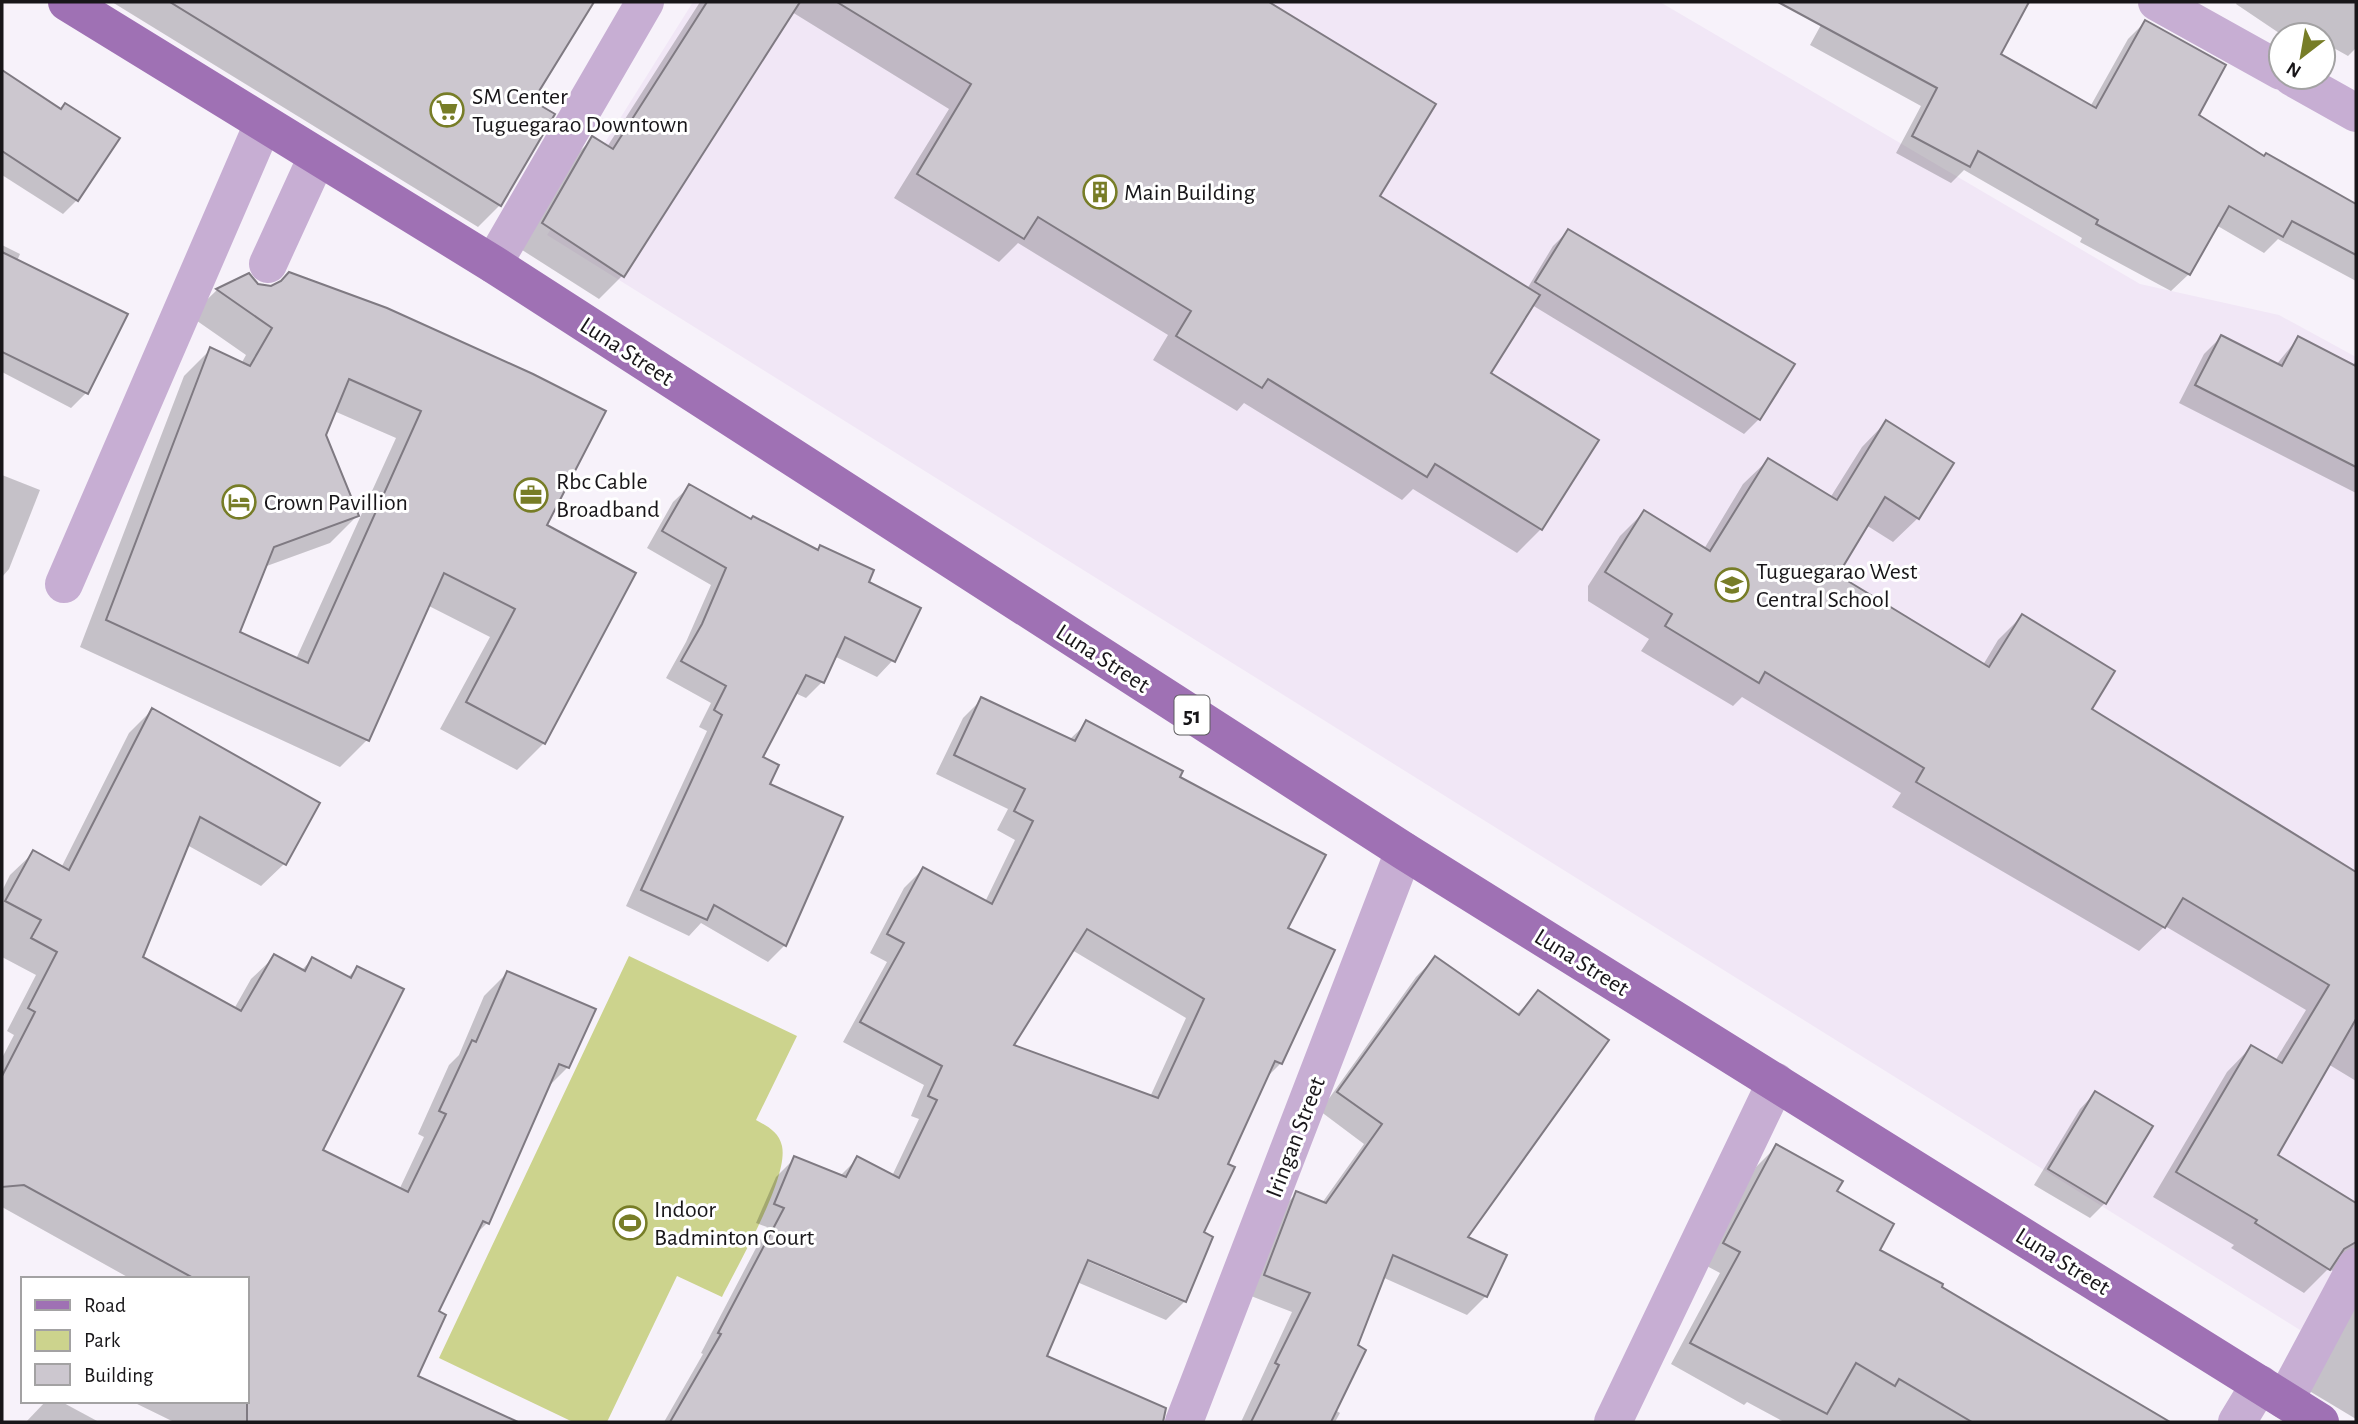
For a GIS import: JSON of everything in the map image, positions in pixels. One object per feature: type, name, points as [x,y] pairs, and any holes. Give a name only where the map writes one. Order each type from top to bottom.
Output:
[{"type":"main road","name":"Luna Street","points":[[67,2],[493,264],[1404,851],[2320,1422]]},
{"type":"street","points":[[493,264],[645,2]]},
{"type":"street","points":[[2157,2],[2267,63]]},
{"type":"street","points":[[2317,91],[2356,113]]},
{"type":"street","points":[[64,584],[263,124]]},
{"type":"street","points":[[268,264],[317,157]]},
{"type":"street","name":"Iringan Street","points":[[1184,1422],[1404,851]]},
{"type":"street","points":[[1613,1422],[1776,1082]]},
{"type":"street","points":[[2237,1422],[2272,1392],[2356,1267]]},
{"type":"shaded area","name":"Tuguegarao West Central School","points":[[693,2],[1660,2],[2140,284],[2279,315],[2356,357],[2356,1244],[2308,1335],[547,235]]},
{"type":"green space","name":"Indoor Badminton Court","points":[[629,956],[797,1036],[756,1120],[772,1130],[782,1146],[778,1178],[750,1243],[722,1297],[677,1276],[607,1422],[573,1422],[439,1358]]},
{"type":"building","name":"SM Center Tuguegarao Downtown","points":[[170,2],[594,2],[533,101],[555,114],[501,206]]},
{"type":"building","points":[[707,2],[800,2],[624,277],[542,223],[592,136],[613,149]]},
{"type":"building","points":[[837,2],[1269,2],[1436,104],[1380,196],[1540,295],[1491,373],[1599,440],[1542,530],[1435,464],[1427,477],[1268,379],[1262,388],[1176,336],[1191,311],[1038,217],[1024,239],[917,174],[971,84]]},
{"type":"building","points":[[1778,2],[2029,2],[2001,54],[2096,108],[2145,20],[2226,65],[2199,115],[2264,156],[2266,153],[2356,204],[2356,255],[2292,221],[2283,237],[2229,206],[2190,275],[2096,224],[2098,220],[1978,151],[1970,167],[1912,136],[1937,88]]},
{"type":"building","points":[[2,70],[61,109],[65,103],[120,138],[78,201],[2,151]]},
{"type":"building","points":[[1568,229],[1795,364],[1760,420],[1535,282]]},
{"type":"building","points":[[2,252],[128,314],[88,394],[2,352]]},
{"type":"building","points":[[289,272],[387,308],[533,374],[606,411],[547,525],[636,573],[545,744],[466,702],[515,609],[444,573],[369,741],[106,620],[210,347],[250,366],[272,328],[216,289],[249,273],[258,284],[271,286],[281,281]],"holes":[[[349,379],[421,411],[308,663],[240,632],[274,547],[359,516],[326,435]]]},
{"type":"building","points":[[2221,335],[2282,366],[2298,336],[2356,366],[2356,467],[2195,385]]},
{"type":"building","points":[[1886,420],[1954,463],[1919,519],[1885,497],[1838,575],[1989,667],[2022,614],[2115,671],[2092,709],[2356,872],[2356,1019],[2278,1155],[2356,1203],[2356,1242],[2344,1249],[2330,1270],[2255,1223],[2257,1220],[2176,1172],[2251,1045],[2282,1063],[2329,985],[2183,898],[2165,928],[1916,782],[1924,768],[1765,672],[1759,683],[1665,626],[1672,614],[1605,572],[1644,510],[1710,551],[1768,458],[1837,500]]},
{"type":"building","points":[[689,484],[751,519],[753,516],[818,550],[820,545],[874,570],[869,582],[921,608],[895,662],[845,637],[824,683],[806,675],[763,757],[779,765],[770,784],[843,817],[786,946],[714,905],[707,920],[641,890],[722,715],[714,710],[726,686],[681,661],[702,624],[726,568],[662,531]]},
{"type":"building","points":[[981,697],[1075,741],[1086,720],[1183,771],[1180,777],[1326,855],[1288,928],[1335,950],[1282,1064],[1275,1061],[1228,1164],[1235,1167],[1204,1232],[1213,1237],[1186,1302],[1088,1260],[1047,1356],[1166,1408],[1163,1422],[670,1422],[721,1334],[718,1333],[784,1208],[774,1204],[794,1156],[846,1177],[857,1156],[899,1178],[937,1100],[928,1096],[942,1066],[860,1022],[904,943],[887,934],[923,867],[992,904],[1033,821],[1014,811],[1025,789],[954,755]],"holes":[[[1087,929],[1204,999],[1158,1098],[1014,1045]]]},
{"type":"building","points":[[152,708],[320,803],[286,865],[200,817],[143,957],[241,1011],[274,954],[305,971],[312,957],[351,978],[357,966],[404,989],[323,1150],[408,1192],[446,1114],[439,1111],[472,1040],[476,1042],[507,971],[596,1009],[569,1068],[559,1064],[489,1224],[483,1221],[439,1311],[446,1315],[418,1376],[518,1422],[247,1422],[248,1277],[191,1277],[24,1185],[2,1187],[2,1076],[35,1012],[28,1008],[57,952],[31,938],[41,920],[5,901],[33,850],[69,870]]},
{"type":"building","points":[[1435,956],[1519,1015],[1538,990],[1609,1040],[1468,1237],[1507,1255],[1487,1297],[1393,1255],[1358,1345],[1366,1350],[1331,1422],[1251,1422],[1279,1365],[1275,1363],[1310,1293],[1264,1275],[1296,1191],[1326,1203],[1382,1124],[1337,1092]]},
{"type":"building","points":[[2095,1091],[2153,1126],[2106,1204],[2048,1169]]},
{"type":"building","points":[[1776,1144],[1843,1181],[1837,1191],[1894,1224],[1880,1250],[1943,1284],[1942,1287],[2170,1422],[1972,1422],[1899,1379],[1895,1386],[1856,1363],[1827,1414],[1690,1343],[1740,1252],[1723,1243]]},
{"type":"place","name":"SM Center Tuguegarao Downtown","points":[[447,110]]},
{"type":"place","name":"Main Building","points":[[1100,192]]},
{"type":"place","name":"Rbc Cable Broadband","points":[[531,495]]},
{"type":"place","name":"Crown Pavillion","points":[[239,502]]},
{"type":"place","name":"Tuguegarao West Central School","points":[[1732,585]]},
{"type":"place","name":"Indoor Badminton Court","points":[[630,1223]]}]
